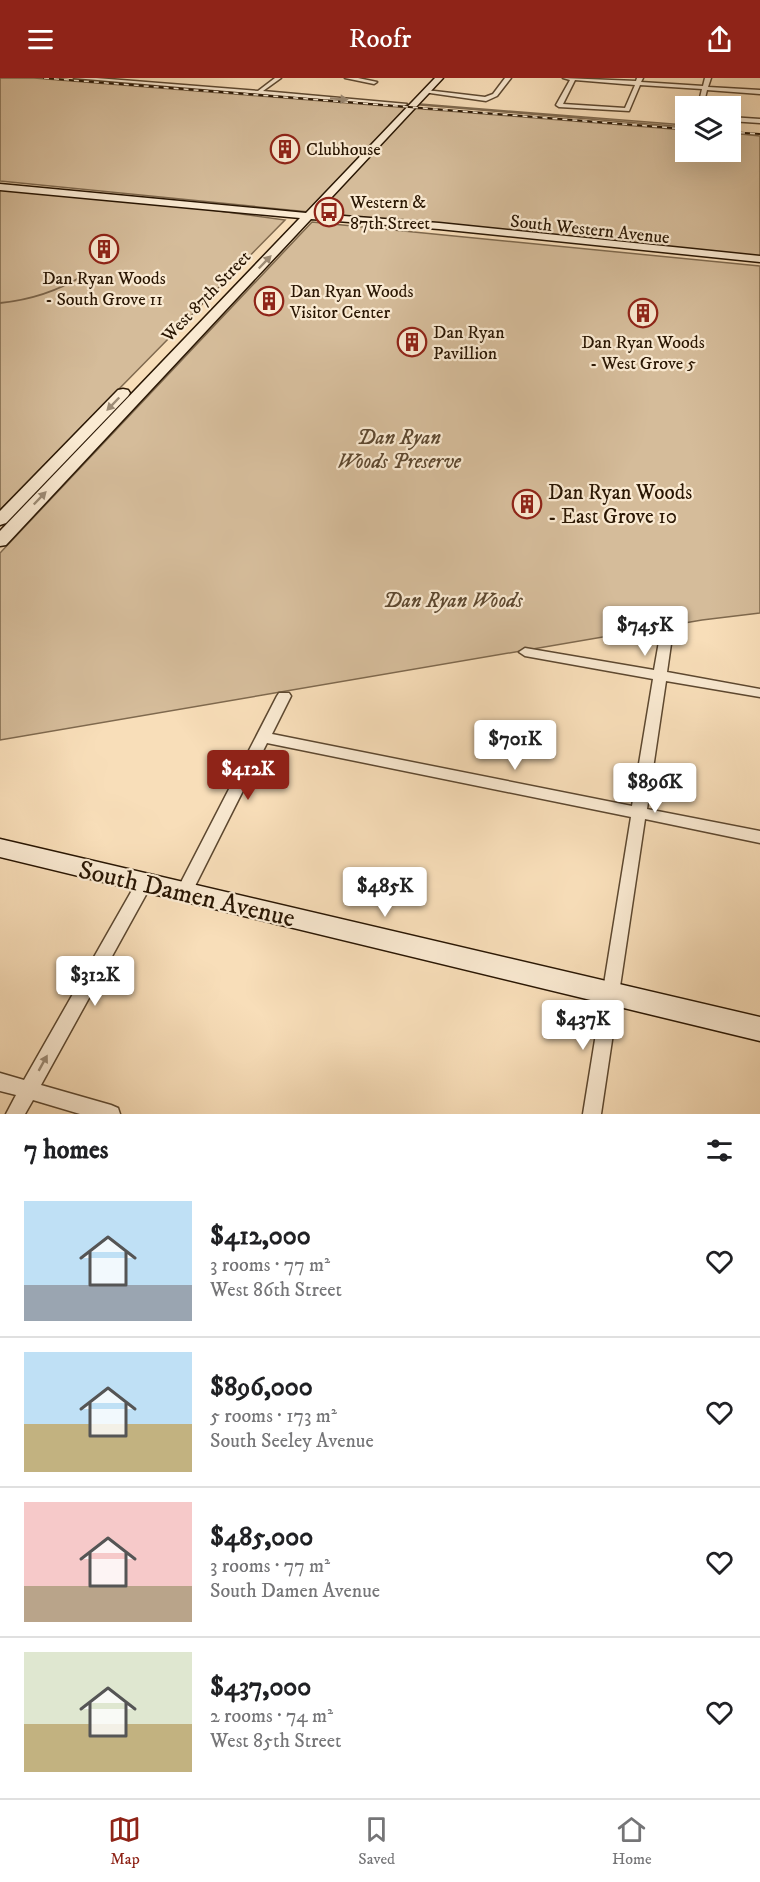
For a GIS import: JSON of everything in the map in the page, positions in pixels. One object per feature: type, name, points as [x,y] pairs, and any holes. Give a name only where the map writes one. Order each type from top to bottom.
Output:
[{"type":"main road","name":"West 87th Street","points":[[0,541],[404,104],[431,82]]},
{"type":"main road","name":"West 87th Street","points":[[0,520],[303,215],[431,82]]},
{"type":"main road","name":"South Western Avenue","points":[[0,182],[416,226],[435,230],[760,261]]},
{"type":"main road","name":"South Western Avenue","points":[[0,187],[228,207]]},
{"type":"main road","name":"South Damen Avenue","points":[[0,848],[760,1029]]},
{"type":"street","points":[[77,78],[404,104]]},
{"type":"street","points":[[260,91],[278,78]]},
{"type":"street","points":[[348,78],[374,82]]},
{"type":"street","points":[[431,82],[486,99],[495,95],[508,78]]},
{"type":"street","points":[[566,78],[639,81],[760,92]]},
{"type":"street","points":[[574,78],[559,105],[627,110],[639,81]]},
{"type":"street","points":[[703,96],[708,78]]},
{"type":"street","points":[[741,120],[760,121]]},
{"type":"street","points":[[592,1114],[667,630]]},
{"type":"street","points":[[525,652],[760,693]]},
{"type":"street","points":[[184,892],[284,696]]},
{"type":"street","points":[[263,736],[760,837]]},
{"type":"street","points":[[15,1114],[145,882]]},
{"type":"street","points":[[0,1082],[111,1114]]},
{"type":"green space","points":[[0,78],[34,78],[675,129],[675,162],[741,162],[741,134],[760,136],[760,257],[0,181]]},
{"type":"green space","points":[[419,105],[675,124],[675,126]]},
{"type":"green space","points":[[0,189],[204,209],[285,220],[0,510]]},
{"type":"green space","name":"Dan Ryan Woods Preserve","points":[[312,222],[760,266],[760,613],[702,620],[0,740],[0,553]]},
{"type":"waterway","points":[[0,303],[22,300],[54,290],[84,275],[84,271]]},
{"type":"railway","points":[[44,78],[675,128]]},
{"type":"railway","points":[[741,133],[760,134]]},
{"type":"place","name":"Clubhouse","points":[[285,149]]},
{"type":"place","name":"Western & 87th Street","points":[[329,212]]},
{"type":"place","name":"Dan Ryan Woods - South Grove 11","points":[[104,249]]},
{"type":"place","name":"Dan Ryan Woods Visitor Center","points":[[269,301]]},
{"type":"place","name":"Dan Ryan Woods - West Grove 5","points":[[643,313]]},
{"type":"place","name":"Dan Ryan Pavillion","points":[[412,342]]},
{"type":"place","name":"Dan Ryan Woods - East Grove 10","points":[[527,504]]},
{"type":"park label","name":"Dan Ryan Woods","points":[[453,600]]}]
